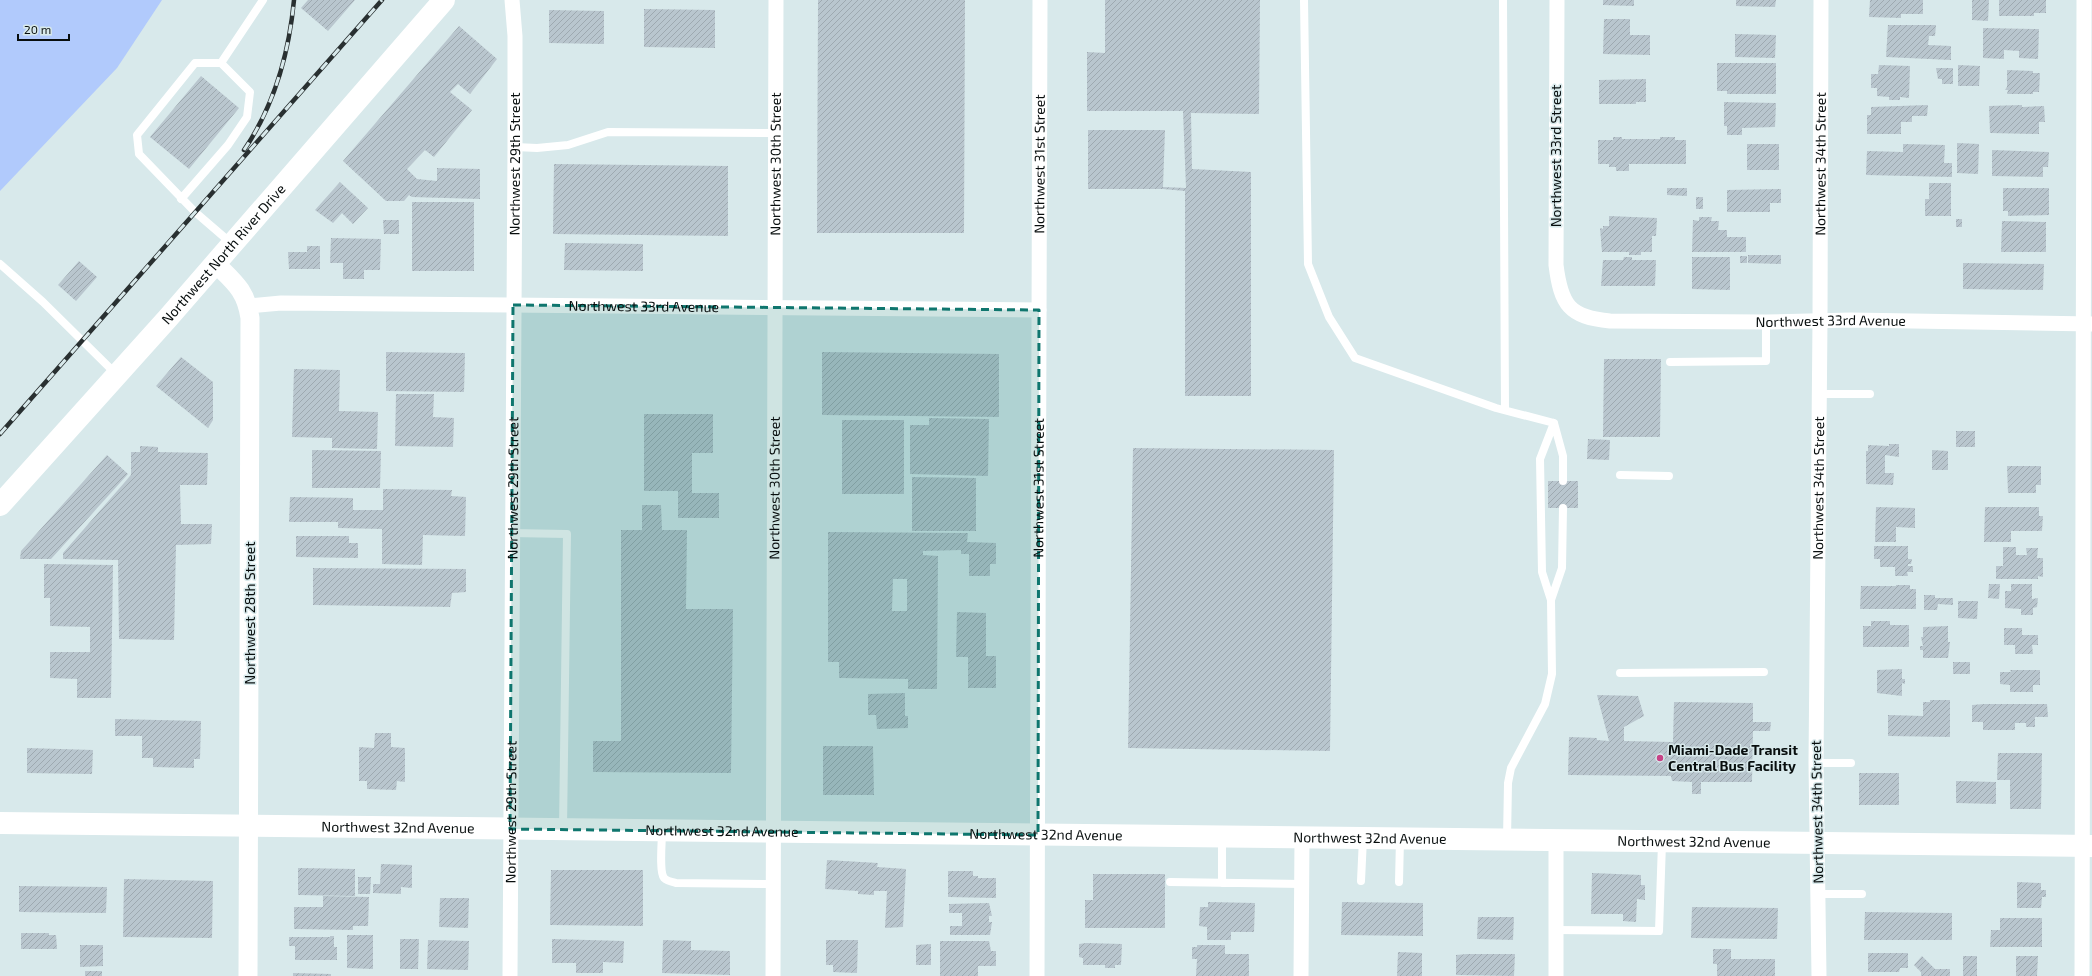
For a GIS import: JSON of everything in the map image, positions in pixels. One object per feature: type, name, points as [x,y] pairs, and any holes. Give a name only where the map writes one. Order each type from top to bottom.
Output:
[{"type":"main road","name":"Northwest North River Drive","points":[[0,505],[232,244],[444,0]]},
{"type":"main road","name":"Northwest 32nd Avenue","points":[[0,823],[2087,846]]},
{"type":"street","name":"Northwest 29th Street","points":[[510,976],[511,532],[515,147],[515,36],[512,0]]},
{"type":"street","name":"Northwest 30th Street","points":[[773,976],[776,0]]},
{"type":"street","name":"Northwest 31st Street","points":[[1037,976],[1040,0]]},
{"type":"street","name":"Northwest 33rd Street","points":[[1557,0],[1556,265],[1560,287],[1571,310]]},
{"type":"street","name":"Northwest 34th Street","points":[[1819,976],[1816,763],[1820,394],[1821,0]]},
{"type":"street","points":[[2082,976],[2087,846],[2088,324],[2084,0]]},
{"type":"street","name":"Northwest 28th Street","points":[[215,263],[240,288],[248,306],[250,347],[248,976]]},
{"type":"street","name":"Northwest 33rd Avenue","points":[[248,306],[281,302],[1039,310]]},
{"type":"street","name":"Northwest 33rd Avenue","points":[[1571,310],[1589,318],[1610,321],[1766,322],[1851,320],[2088,324]]},
{"type":"street","points":[[1301,976],[1302,838]]},
{"type":"street","points":[[1556,840],[1556,976]]},
{"type":"lane","points":[[221,63],[263,0]]},
{"type":"lane","points":[[1304,0],[1308,264],[1328,317],[1355,358],[1505,410],[1554,423]]},
{"type":"lane","points":[[1503,0],[1505,410]]},
{"type":"lane","points":[[181,199],[228,145],[247,118],[250,92],[221,63],[195,63],[137,135],[139,154],[181,199],[232,244]]},
{"type":"lane","points":[[515,147],[537,148],[568,145],[608,132],[776,133]]},
{"type":"lane","points":[[0,264],[43,302],[117,374]]},
{"type":"lane","points":[[1670,362],[1766,361],[1766,322]]},
{"type":"lane","points":[[1820,394],[1870,394]]},
{"type":"lane","points":[[1554,423],[1563,456],[1563,481]]},
{"type":"lane","points":[[1507,840],[1508,783],[1511,768],[1545,704],[1552,674],[1551,600],[1542,572],[1540,459],[1554,423]]},
{"type":"lane","points":[[1620,475],[1669,476]]},
{"type":"lane","points":[[1551,600],[1562,568],[1563,508]]},
{"type":"lane","points":[[511,532],[567,534],[563,830]]},
{"type":"lane","points":[[1620,673],[1764,672]]},
{"type":"lane","points":[[1816,763],[1851,764]]},
{"type":"lane","points":[[662,831],[662,871],[664,878],[668,881],[676,883],[774,884]]},
{"type":"lane","points":[[1222,837],[1222,883]]},
{"type":"lane","points":[[1361,881],[1363,837]]},
{"type":"lane","points":[[1399,882],[1400,838]]},
{"type":"lane","points":[[1556,930],[1659,931],[1662,842]]},
{"type":"lane","points":[[1170,882],[1302,884]]},
{"type":"lane","points":[[1819,894],[1862,894]]},
{"type":"highlighted area","points":[[513,305],[1039,310],[1038,835],[510,829]]},
{"type":"water","points":[[0,0],[162,0],[117,68],[0,191]]},
{"type":"building","points":[[308,0],[355,0],[328,31],[301,8]]},
{"type":"building","points":[[818,0],[965,0],[964,233],[817,233]]},
{"type":"building","points":[[1105,0],[1260,0],[1259,114],[1191,113],[1192,169],[1251,172],[1251,396],[1185,396],[1185,191],[1163,189],[1088,189],[1088,130],[1165,130],[1163,187],[1186,188],[1183,111],[1087,111],[1087,52],[1105,53]]},
{"type":"building","points":[[1603,0],[1634,0],[1634,6],[1603,5]]},
{"type":"building","points":[[1736,0],[1776,0],[1775,7],[1736,6]]},
{"type":"building","points":[[1870,0],[1923,0],[1923,14],[1901,14],[1901,18],[1869,17]]},
{"type":"building","points":[[1972,0],[1989,0],[1988,21],[1972,20]]},
{"type":"building","points":[[1999,0],[2046,0],[2046,13],[2034,13],[2034,16],[1999,16]]},
{"type":"building","points":[[644,9],[715,10],[715,48],[644,47]]},
{"type":"building","points":[[549,10],[604,11],[604,44],[549,43]]},
{"type":"building","points":[[1604,19],[1630,19],[1630,35],[1650,35],[1650,55],[1603,54]]},
{"type":"building","points":[[1888,25],[1936,25],[1935,36],[1929,36],[1928,45],[1951,46],[1951,60],[1886,57]]},
{"type":"building","points":[[459,26],[497,59],[470,94],[458,84],[450,92],[472,110],[434,157],[425,150],[407,169],[417,179],[437,181],[437,168],[480,169],[480,199],[412,197],[409,195],[404,201],[386,201],[343,161]]},
{"type":"building","points":[[1983,28],[2039,29],[2038,59],[2019,58],[2019,51],[2004,50],[2004,59],[1983,58]]},
{"type":"building","points":[[1735,34],[1776,35],[1775,58],[1735,57]]},
{"type":"building","points":[[1717,63],[1776,63],[1776,94],[1727,94],[1727,91],[1717,91]]},
{"type":"building","points":[[1879,65],[1910,66],[1909,98],[1900,97],[1900,100],[1889,100],[1889,97],[1877,96],[1877,88],[1871,88],[1871,74],[1878,74]]},
{"type":"building","points":[[1958,65],[1980,66],[1979,86],[1958,86]]},
{"type":"building","points":[[1936,68],[1953,68],[1953,84],[1942,84],[1942,79],[1938,79]]},
{"type":"building","points":[[2007,70],[2033,71],[2033,73],[2040,73],[2039,92],[2033,92],[2033,94],[2007,94],[2008,90],[2005,90],[2007,87]]},
{"type":"building","points":[[201,76],[239,108],[189,169],[150,137]]},
{"type":"building","points":[[1646,79],[1646,102],[1636,102],[1636,104],[1599,104],[1599,80]]},
{"type":"building","points":[[1724,102],[1776,103],[1775,127],[1742,128],[1742,135],[1727,135],[1727,126],[1724,126]]},
{"type":"building","points":[[1928,105],[1927,116],[1912,116],[1912,122],[1901,122],[1901,134],[1867,134],[1867,115],[1871,115],[1871,107]]},
{"type":"building","points":[[2022,105],[2022,107],[2044,106],[2045,122],[2039,122],[2039,134],[1990,133],[1989,106]]},
{"type":"building","points":[[1613,137],[1622,137],[1622,139],[1660,139],[1660,137],[1675,137],[1675,140],[1686,140],[1686,164],[1629,164],[1629,171],[1616,171],[1616,167],[1609,167],[1609,164],[1598,164],[1598,140],[1613,140]]},
{"type":"building","points":[[1957,143],[1979,144],[1978,174],[1957,173]]},
{"type":"building","points":[[1747,144],[1779,144],[1779,170],[1747,170]]},
{"type":"building","points":[[1903,144],[1945,145],[1944,163],[1952,163],[1952,177],[1866,175],[1867,151],[1903,152]]},
{"type":"building","points":[[1992,150],[2049,152],[2048,167],[2043,167],[2043,177],[1992,176]]},
{"type":"building","points":[[554,164],[728,166],[728,236],[553,234]]},
{"type":"building","points":[[340,182],[368,208],[353,224],[342,213],[333,223],[315,210]]},
{"type":"building","points":[[1929,183],[1951,183],[1951,216],[1925,216],[1925,199],[1929,199]]},
{"type":"building","points":[[1667,188],[1687,188],[1687,196],[1667,195]]},
{"type":"building","points":[[2003,188],[2049,188],[2049,215],[2008,216],[2008,211],[2003,211]]},
{"type":"building","points":[[1781,189],[1781,203],[1770,203],[1770,212],[1727,212],[1727,190]]},
{"type":"building","points":[[1696,197],[1703,197],[1703,209],[1696,209]]},
{"type":"building","points":[[412,202],[474,202],[474,271],[412,271]]},
{"type":"building","points":[[1609,216],[1657,218],[1656,236],[1652,236],[1652,252],[1641,252],[1641,255],[1629,255],[1629,252],[1602,252],[1600,228],[1603,229],[1603,226],[1609,226]]},
{"type":"building","points":[[1699,217],[1712,217],[1711,221],[1719,221],[1718,230],[1727,230],[1727,237],[1746,237],[1746,252],[1692,252],[1693,220],[1699,221]]},
{"type":"building","points":[[1956,219],[1962,219],[1962,227],[1956,227]]},
{"type":"building","points":[[383,220],[399,220],[399,234],[384,234]]},
{"type":"building","points":[[2002,221],[2046,222],[2046,252],[2001,252]]},
{"type":"building","points":[[331,238],[381,239],[380,270],[364,270],[364,279],[343,279],[343,263],[330,263]]},
{"type":"building","points":[[565,243],[643,244],[643,271],[564,270]]},
{"type":"building","points":[[307,246],[320,246],[320,269],[289,269],[288,252],[307,252]]},
{"type":"building","points":[[1748,255],[1781,255],[1781,264],[1748,263]]},
{"type":"building","points":[[1740,256],[1747,256],[1747,263],[1740,263]]},
{"type":"building","points":[[1624,257],[1632,257],[1632,260],[1656,260],[1655,286],[1601,286],[1603,260],[1623,260]]},
{"type":"building","points":[[1692,257],[1730,257],[1730,290],[1692,289]]},
{"type":"building","points":[[79,261],[97,277],[76,301],[58,285]]},
{"type":"building","points":[[1963,263],[2044,264],[2043,290],[1963,289]]},
{"type":"building","points":[[386,352],[465,353],[464,392],[386,391]]},
{"type":"building","points":[[822,352],[999,354],[999,417],[822,415]]},
{"type":"building","points":[[181,357],[213,382],[213,420],[208,428],[156,386]]},
{"type":"building","points":[[1604,359],[1661,359],[1660,437],[1603,437]]},
{"type":"building","points":[[294,369],[340,370],[339,411],[378,412],[377,449],[332,448],[332,438],[292,437]]},
{"type":"building","points":[[396,394],[434,394],[433,417],[454,418],[453,447],[395,446]]},
{"type":"building","points":[[644,414],[713,414],[713,453],[692,453],[692,493],[719,493],[719,518],[678,518],[678,491],[644,491]]},
{"type":"building","points":[[929,418],[989,419],[988,476],[910,474],[910,425],[929,425]]},
{"type":"building","points":[[842,420],[904,420],[904,494],[842,494]]},
{"type":"building","points":[[1956,431],[1975,431],[1975,447],[1956,447]]},
{"type":"building","points":[[1588,439],[1610,440],[1609,460],[1587,459]]},
{"type":"building","points":[[1889,444],[1899,444],[1899,457],[1885,455],[1885,473],[1894,473],[1893,485],[1866,484],[1866,451],[1868,451],[1868,445],[1889,446]]},
{"type":"building","points":[[140,446],[158,447],[158,452],[208,453],[207,485],[180,485],[181,524],[212,524],[211,544],[176,545],[174,640],[119,639],[118,560],[63,559],[63,553],[131,475],[131,452],[140,452]]},
{"type":"building","points":[[1133,448],[1334,450],[1330,751],[1128,748]]},
{"type":"building","points":[[312,450],[381,451],[380,488],[312,488]]},
{"type":"building","points":[[1932,450],[1948,451],[1948,470],[1932,470]]},
{"type":"building","points":[[107,455],[128,474],[51,559],[20,559],[21,551]]},
{"type":"building","points":[[2007,466],[2041,466],[2041,485],[2036,485],[2036,493],[2008,493]]},
{"type":"building","points":[[912,477],[976,478],[976,531],[912,531]]},
{"type":"building","points":[[1548,481],[1578,481],[1578,508],[1548,508]]},
{"type":"building","points":[[383,489],[452,490],[451,496],[466,497],[465,536],[423,535],[422,565],[382,564],[382,529],[338,528],[338,522],[289,522],[290,497],[353,498],[353,510],[383,510]]},
{"type":"building","points":[[642,505],[661,505],[662,530],[687,530],[686,609],[733,609],[731,773],[593,772],[593,741],[621,741],[621,530],[642,530]]},
{"type":"building","points":[[1876,507],[1915,508],[1915,528],[1896,527],[1896,542],[1875,542]]},
{"type":"building","points":[[1985,507],[2039,507],[2039,516],[2043,516],[2042,531],[2011,531],[2011,542],[1984,542]]},
{"type":"building","points":[[828,532],[968,533],[967,542],[996,543],[996,564],[990,564],[990,576],[969,576],[969,554],[961,554],[961,550],[923,551],[923,555],[938,556],[937,689],[908,689],[908,679],[839,678],[839,662],[828,662]],"holes":[[[893,579],[907,579],[907,611],[892,611]]]},
{"type":"building","points":[[296,536],[349,536],[349,543],[358,543],[358,558],[296,557]]},
{"type":"building","points":[[1874,546],[1908,546],[1908,559],[1912,559],[1911,564],[1908,564],[1908,566],[1913,566],[1913,572],[1907,572],[1908,576],[1895,576],[1895,567],[1880,567],[1880,559],[1874,559]]},
{"type":"building","points":[[2003,547],[2016,547],[2016,555],[2027,555],[2026,548],[2038,548],[2037,558],[2043,558],[2043,577],[2038,576],[2038,579],[1996,579],[1996,566],[2003,566]]},
{"type":"building","points":[[44,564],[113,565],[111,698],[77,698],[77,679],[50,678],[50,652],[90,652],[90,627],[50,626],[50,598],[44,598]]},
{"type":"building","points":[[313,568],[466,569],[466,592],[452,593],[450,607],[313,605]]},
{"type":"building","points":[[1989,584],[2000,584],[1999,599],[1988,598]]},
{"type":"building","points":[[2011,584],[2032,584],[2032,599],[2038,598],[2037,607],[2033,608],[2033,615],[2021,615],[2021,609],[2005,608],[2005,591],[2011,591]]},
{"type":"building","points":[[1910,585],[1910,589],[1916,589],[1916,609],[1860,609],[1861,586]]},
{"type":"building","points":[[1924,595],[1935,595],[1935,598],[1953,598],[1953,605],[1938,604],[1937,610],[1924,610]]},
{"type":"building","points":[[1958,601],[1978,601],[1977,619],[1958,618]]},
{"type":"building","points":[[957,612],[986,613],[986,656],[996,656],[996,688],[968,688],[968,657],[956,657]]},
{"type":"building","points":[[1871,621],[1890,621],[1890,625],[1909,625],[1909,647],[1863,647],[1863,626],[1871,626]]},
{"type":"building","points":[[1948,626],[1948,642],[1950,642],[1948,658],[1923,658],[1923,650],[1920,650],[1920,646],[1923,646],[1921,637],[1923,637],[1923,627]]},
{"type":"building","points":[[2004,628],[2022,628],[2022,635],[2038,635],[2038,645],[2032,645],[2033,654],[2015,654],[2015,645],[2004,645]]},
{"type":"building","points":[[1953,662],[1970,662],[1970,674],[1953,674]]},
{"type":"building","points":[[1902,669],[1902,679],[1905,679],[1905,684],[1902,683],[1902,696],[1877,693],[1877,670]]},
{"type":"building","points":[[2010,670],[2040,670],[2040,685],[2033,685],[2033,692],[2010,692],[2010,685],[2000,684],[2000,672],[2011,672]]},
{"type":"building","points":[[905,693],[905,716],[908,716],[908,728],[877,729],[876,715],[868,715],[868,694]]},
{"type":"building","name":"Miami-Dade Transit Central Bus Facility","points":[[1597,695],[1638,696],[1644,716],[1624,727],[1624,741],[1673,742],[1674,702],[1753,703],[1753,722],[1771,722],[1770,731],[1753,731],[1752,782],[1701,782],[1701,794],[1692,794],[1692,782],[1672,781],[1671,776],[1568,775],[1569,737],[1597,738],[1597,740],[1609,741]]},
{"type":"building","points":[[1930,700],[1950,700],[1950,737],[1888,736],[1888,715],[1923,716],[1923,702],[1930,702]]},
{"type":"building","points":[[2047,704],[2048,717],[2035,717],[2035,727],[2026,727],[2026,723],[2015,723],[2015,730],[1983,730],[1983,722],[1972,722],[1972,705]]},
{"type":"building","points":[[115,719],[201,721],[200,759],[194,759],[194,768],[153,767],[153,758],[142,758],[142,736],[115,736]]},
{"type":"building","points":[[375,733],[391,733],[391,747],[405,748],[405,782],[397,781],[396,790],[367,789],[367,781],[359,781],[359,747],[374,748]]},
{"type":"building","points":[[823,746],[873,746],[874,795],[823,795]]},
{"type":"building","points":[[27,748],[93,750],[92,774],[27,773]]},
{"type":"building","points":[[1998,753],[2042,753],[2041,809],[2010,809],[2010,780],[1997,780]]},
{"type":"building","points":[[1859,773],[1899,773],[1899,805],[1859,805]]},
{"type":"building","points":[[1956,781],[1996,782],[1996,804],[1956,803]]},
{"type":"building","points":[[827,860],[878,863],[877,867],[906,869],[903,927],[885,928],[887,891],[874,891],[874,895],[858,894],[858,891],[825,889]]},
{"type":"building","points":[[381,864],[412,865],[412,888],[401,887],[401,894],[373,893],[373,884],[380,884]]},
{"type":"building","points":[[298,868],[355,869],[355,896],[298,895]]},
{"type":"building","points":[[551,870],[643,870],[643,926],[550,925]]},
{"type":"building","points":[[948,871],[973,871],[973,876],[978,876],[978,878],[996,878],[996,898],[948,897]]},
{"type":"building","points":[[1592,873],[1641,875],[1641,885],[1645,885],[1645,900],[1637,899],[1636,922],[1623,921],[1623,914],[1591,914]]},
{"type":"building","points":[[1093,874],[1165,874],[1165,928],[1085,928],[1085,900],[1093,900]]},
{"type":"building","points":[[358,877],[371,877],[370,894],[358,894]]},
{"type":"building","points":[[124,879],[213,881],[212,938],[123,937]]},
{"type":"building","points":[[2017,882],[2041,883],[2041,890],[2046,890],[2046,897],[2042,897],[2041,908],[2017,908]]},
{"type":"building","points":[[19,886],[107,887],[106,913],[19,912]]},
{"type":"building","points":[[323,896],[369,897],[368,926],[353,926],[353,930],[294,929],[294,907],[323,907]]},
{"type":"building","points":[[440,898],[469,898],[468,928],[439,927]]},
{"type":"building","points":[[1208,902],[1255,903],[1254,932],[1231,932],[1231,940],[1207,940],[1207,927],[1199,926],[1200,907],[1208,907]]},
{"type":"building","points":[[1342,902],[1423,903],[1423,936],[1341,935]]},
{"type":"building","points":[[989,903],[992,916],[989,916],[989,922],[992,922],[990,935],[950,935],[950,926],[962,926],[962,913],[949,913],[949,904]]},
{"type":"building","points":[[1692,907],[1778,908],[1777,939],[1691,938]]},
{"type":"building","points":[[1865,912],[1952,913],[1952,940],[1864,940]]},
{"type":"building","points":[[1478,917],[1514,917],[1513,940],[1477,939]]},
{"type":"building","points":[[2000,918],[2042,918],[2042,947],[1990,947],[1991,930],[2000,930]]},
{"type":"building","points":[[21,933],[49,933],[49,935],[56,935],[57,949],[21,949]]},
{"type":"building","points":[[347,935],[373,935],[373,969],[347,968]]},
{"type":"building","points":[[334,936],[334,947],[337,947],[337,960],[295,960],[295,946],[289,946],[289,937]]},
{"type":"building","points":[[400,939],[419,939],[418,969],[400,969]]},
{"type":"building","points":[[552,939],[624,941],[623,963],[603,962],[603,973],[576,973],[576,963],[552,963]]},
{"type":"building","points":[[428,940],[469,941],[468,970],[427,969]]},
{"type":"building","points":[[663,940],[691,941],[691,950],[730,951],[730,975],[662,973]]},
{"type":"building","points":[[826,940],[858,940],[857,973],[833,972],[833,965],[826,965]]},
{"type":"building","points":[[940,941],[989,941],[991,951],[996,951],[996,966],[978,966],[978,976],[940,976]]},
{"type":"building","points":[[931,944],[931,965],[916,965],[916,945]]},
{"type":"building","points":[[1079,944],[1122,944],[1121,965],[1115,965],[1115,968],[1105,968],[1105,965],[1083,965],[1083,958],[1079,957]]},
{"type":"building","points":[[80,945],[103,945],[103,966],[80,967]]},
{"type":"building","points":[[1197,945],[1225,945],[1225,954],[1249,954],[1249,976],[1196,976],[1197,959],[1192,959],[1192,947],[1197,947]]},
{"type":"building","points":[[1713,949],[1731,949],[1731,959],[1775,959],[1775,976],[1717,976],[1717,964],[1713,964]]},
{"type":"building","points":[[1398,952],[1422,953],[1422,976],[1397,976]]},
{"type":"building","points":[[1868,953],[1908,953],[1908,968],[1900,968],[1899,972],[1868,972]]},
{"type":"building","points":[[1515,954],[1514,976],[1456,975],[1456,955]]},
{"type":"building","points":[[1922,956],[1935,969],[1950,969],[1950,976],[1921,976],[1921,972],[1914,965]]},
{"type":"building","points":[[1963,956],[1977,956],[1977,976],[1963,976]]},
{"type":"building","points":[[2016,956],[2038,956],[2037,976],[2016,976]]},
{"type":"building","points":[[85,971],[102,971],[102,976],[85,976]]},
{"type":"building","points":[[293,973],[331,974],[331,976],[293,976]]},
{"type":"railway","points":[[244,150],[255,133],[272,97],[284,59],[292,20],[294,0]]},
{"type":"railway","points":[[0,434],[382,0]]},
{"type":"place","name":"Miami-Dade Transit Central Bus Facility","points":[[1660,758]]}]
